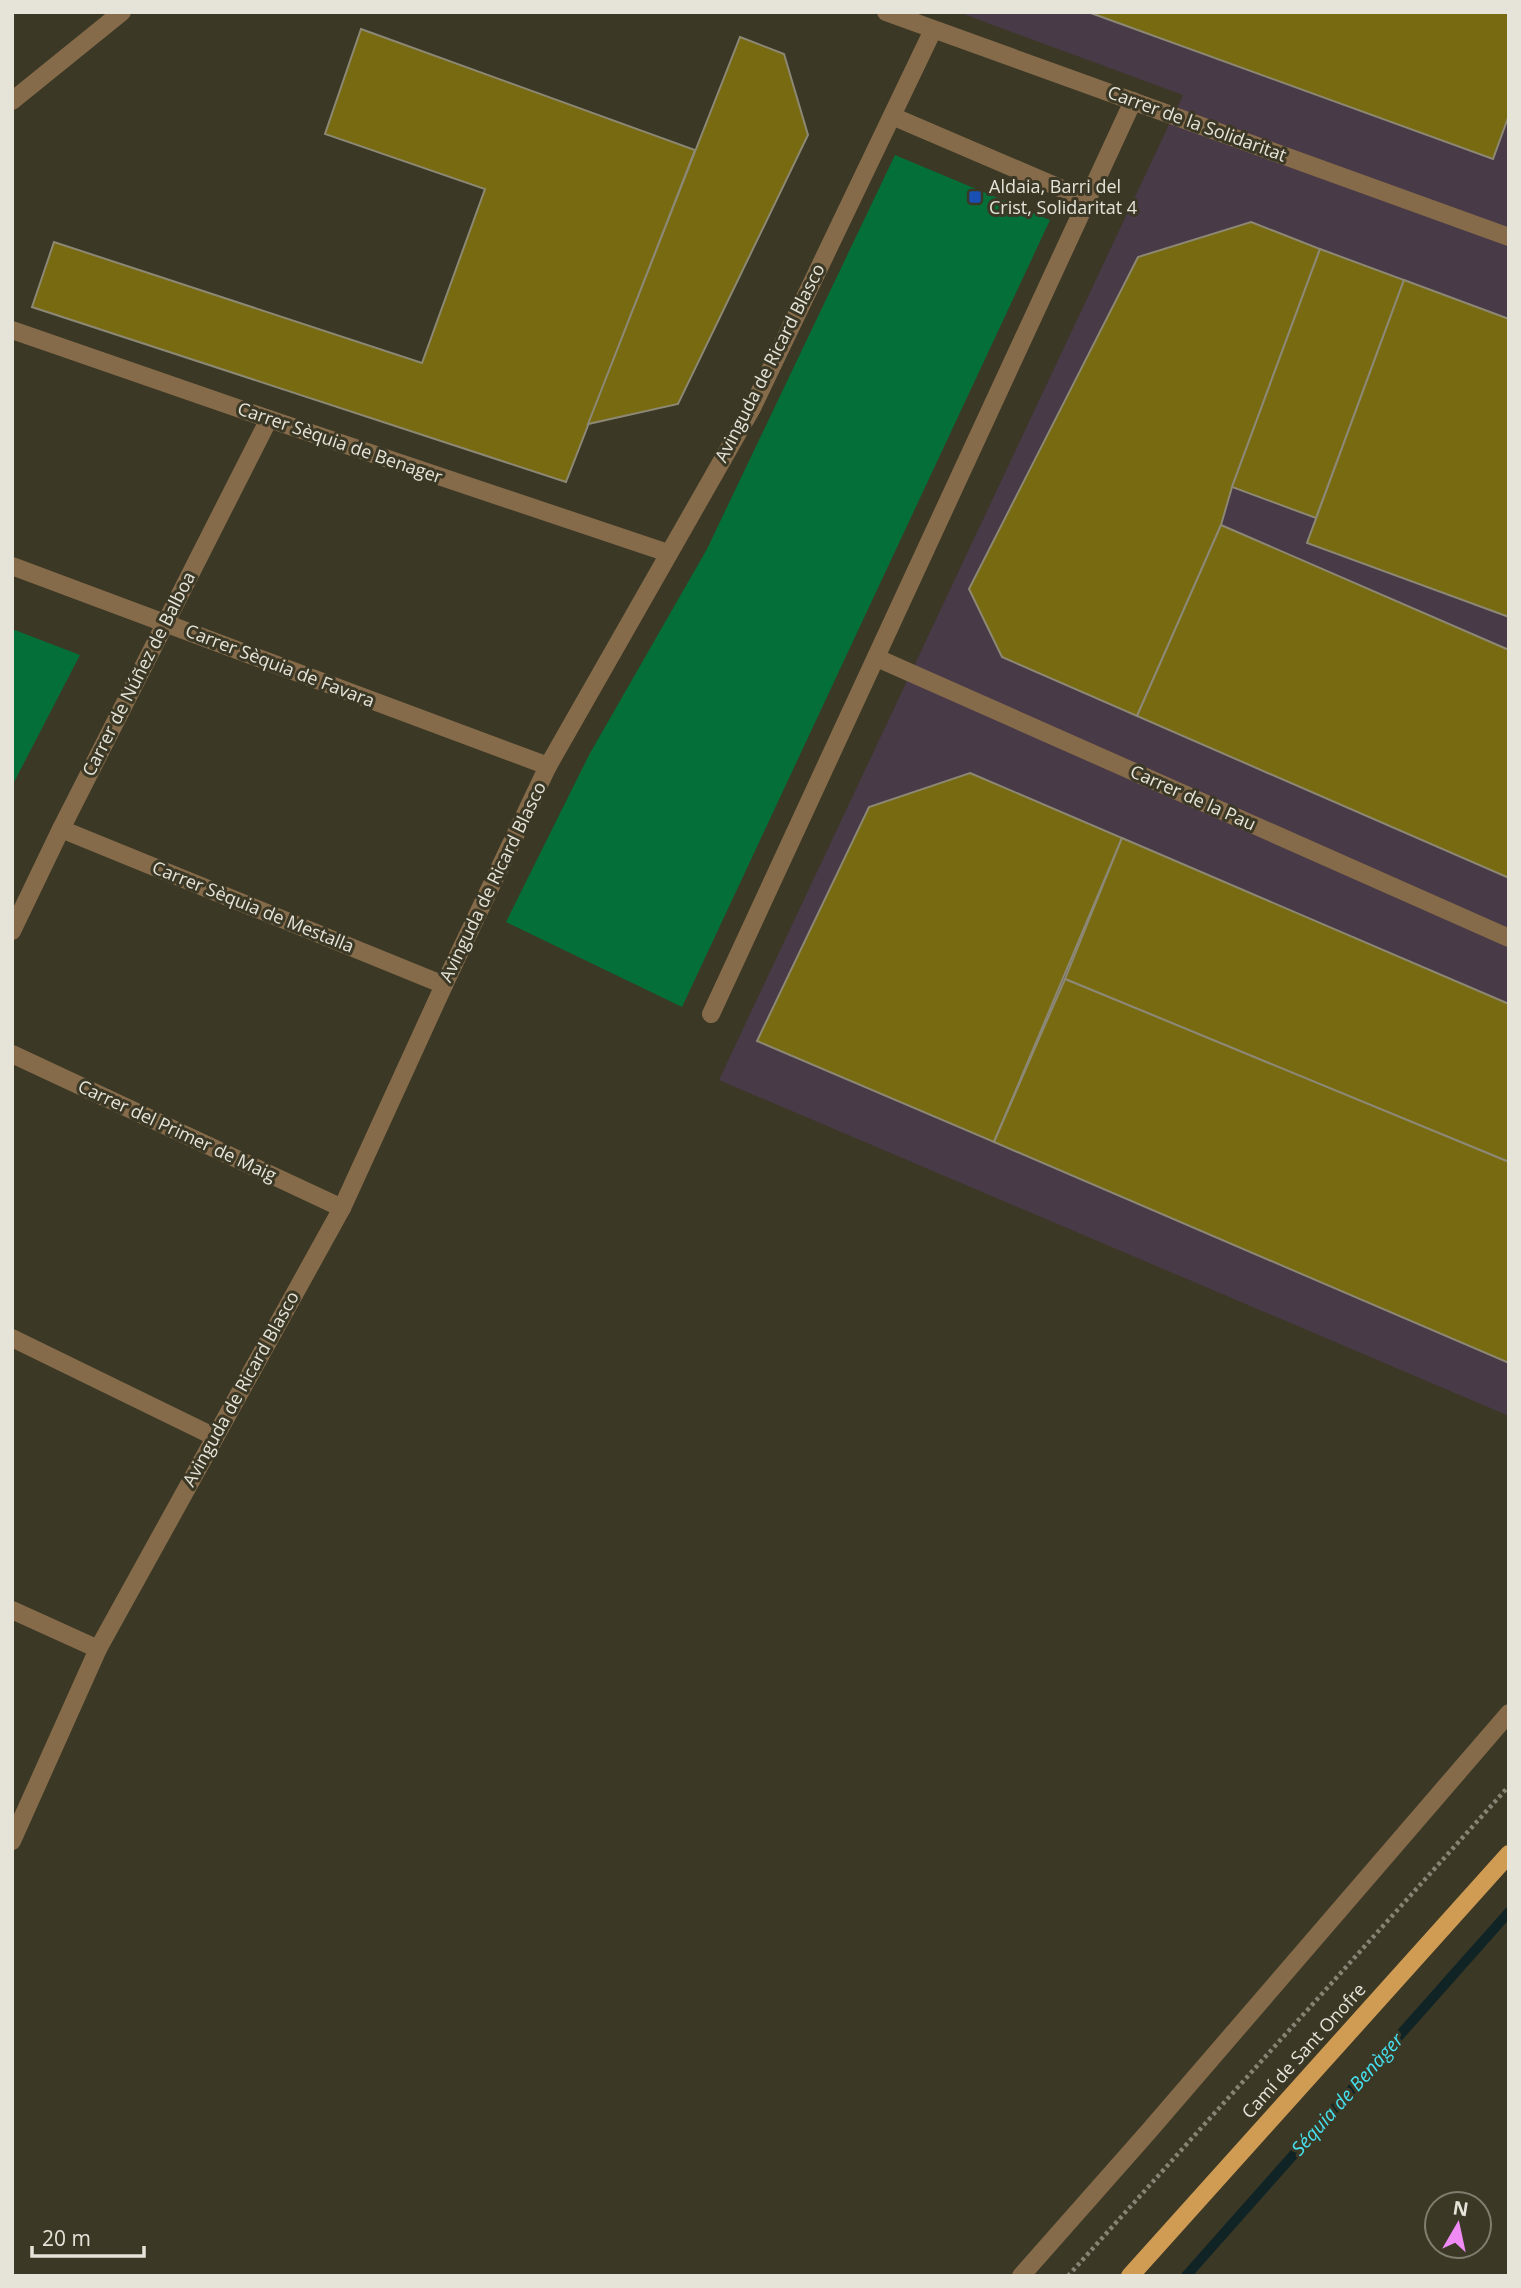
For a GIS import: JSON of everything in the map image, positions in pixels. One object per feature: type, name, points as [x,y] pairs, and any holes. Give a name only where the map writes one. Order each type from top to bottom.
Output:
[{"type":"main road","name":"Camí de Sant Onofre","points":[[1130,2276],[1509,1854]]},
{"type":"street","points":[[12,101],[122,12]]},
{"type":"street","name":"Carrer de la Solidaritat","points":[[886,12],[1509,237]]},
{"type":"street","name":"Avinguda de Ricard Blasco","points":[[12,1841],[98,1649],[342,1208],[548,766],[752,408],[933,30]]},
{"type":"street","points":[[711,1014],[1133,101]]},
{"type":"street","points":[[892,116],[1088,200]]},
{"type":"street","name":"Carrer Sèquia de Benager","points":[[12,330],[668,553]]},
{"type":"street","name":"Carrer de Núñez de Balboa","points":[[12,931],[61,828],[269,419]]},
{"type":"street","name":"Carrer Sèquia de Favara","points":[[12,566],[548,766]]},
{"type":"street","name":"Carrer de la Pau","points":[[877,658],[1509,938]]},
{"type":"street","name":"Carrer Sèquia de Mestalla","points":[[61,828],[444,985]]},
{"type":"street","name":"Carrer del Primer de Maig","points":[[12,1054],[342,1208]]},
{"type":"street","points":[[12,1338],[215,1437]]},
{"type":"street","points":[[12,1610],[98,1649]]},
{"type":"street","points":[[1021,2276],[1509,1713]]},
{"type":"path","points":[[1068,2276],[1509,1786]]},
{"type":"shaded area","points":[[958,12],[1509,12],[1509,1416],[719,1080],[1183,95]]},
{"type":"green space","points":[[895,155],[1050,220],[682,1007],[506,922],[589,755],[707,549]]},
{"type":"green space","points":[[12,629],[80,655],[12,786]]},
{"type":"building","points":[[1088,12],[1509,12],[1509,115],[1493,159]]},
{"type":"building","points":[[361,29],[695,150],[566,482],[32,307],[54,242],[422,363],[485,189],[325,134]]},
{"type":"building","points":[[740,37],[784,54],[808,135],[678,404],[588,424]]},
{"type":"building","points":[[1251,222],[1320,249],[1232,487],[1221,525],[1137,716],[1002,657],[969,589],[1138,257]]},
{"type":"building","points":[[1320,249],[1404,280],[1316,518],[1232,487]]},
{"type":"building","points":[[1404,280],[1509,319],[1509,617],[1307,543]]},
{"type":"building","points":[[1221,525],[1509,650],[1509,878],[1137,716]]},
{"type":"building","points":[[970,773],[1122,838],[994,1142],[757,1041],[869,807]]},
{"type":"building","points":[[1122,838],[1509,1004],[1509,1162],[1065,979]]},
{"type":"building","points":[[1065,979],[1509,1162],[1509,1363],[994,1142]]},
{"type":"waterway","name":"Séquia de Benàger","points":[[1186,2276],[1509,1912]]},
{"type":"place","name":"Aldaia, Barri del Crist, Solidaritat 4","points":[[975,197]]}]
